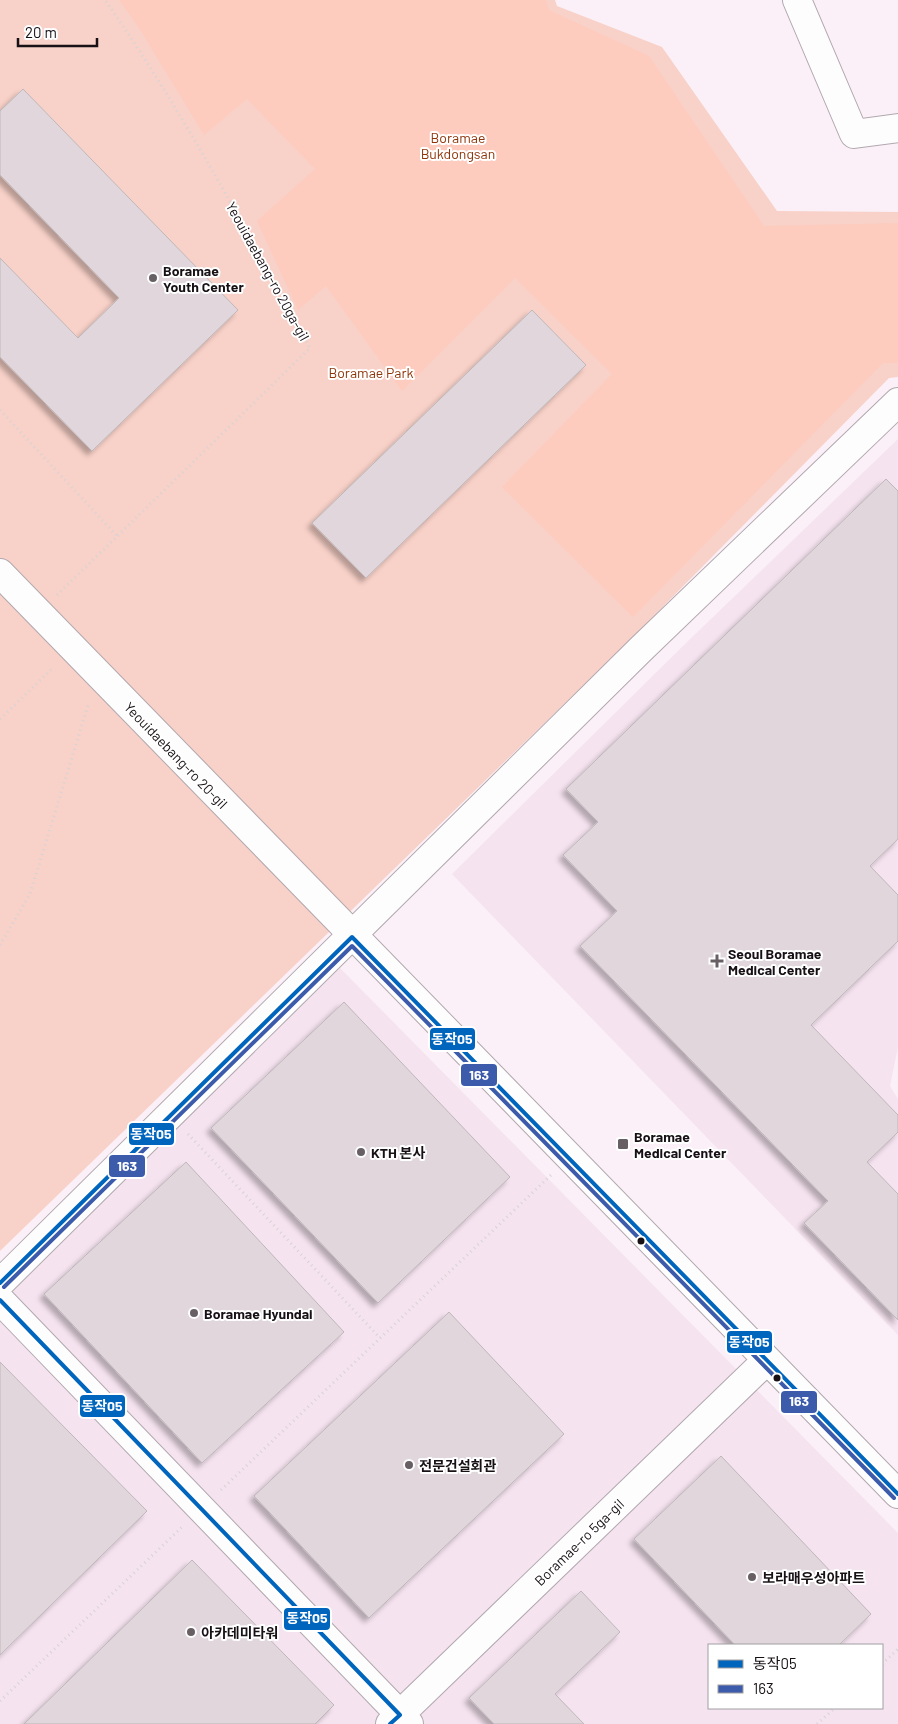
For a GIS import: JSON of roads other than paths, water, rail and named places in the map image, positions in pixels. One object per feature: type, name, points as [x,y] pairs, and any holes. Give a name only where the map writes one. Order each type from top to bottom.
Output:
[{"type":"street","points":[[797,0],[854,134],[898,128]]},
{"type":"street","points":[[0,1283],[641,650],[898,402]]},
{"type":"street","name":"Yeouidaebang-ro 20-gil","points":[[0,573],[352,937],[898,1494]]},
{"type":"street","points":[[0,1300],[202,1509],[400,1721]]},
{"type":"street","name":"Boramae-ro 5ga-gil","points":[[400,1721],[767,1360]]},
{"type":"place","name":"Boramae Youth Center","points":[[153,278]]},
{"type":"place","name":"Seoul Boramae Medical Center","points":[[717,961]]},
{"type":"place","name":"Boramae Medical Center","points":[[623,1144]]},
{"type":"place","name":"KTH 본사","points":[[361,1152]]},
{"type":"place","name":"Boramae Hyundai","points":[[194,1313]]},
{"type":"place","name":"전문건설회관","points":[[409,1465]]},
{"type":"place","name":"보라매우성아파트","points":[[752,1577]]},
{"type":"place","name":"아카데미타워","points":[[191,1632]]},
{"type":"park label","name":"Boramae Bukdongsan","points":[[458,146]]},
{"type":"park label","name":"Boramae Park","points":[[371,372]]}]
